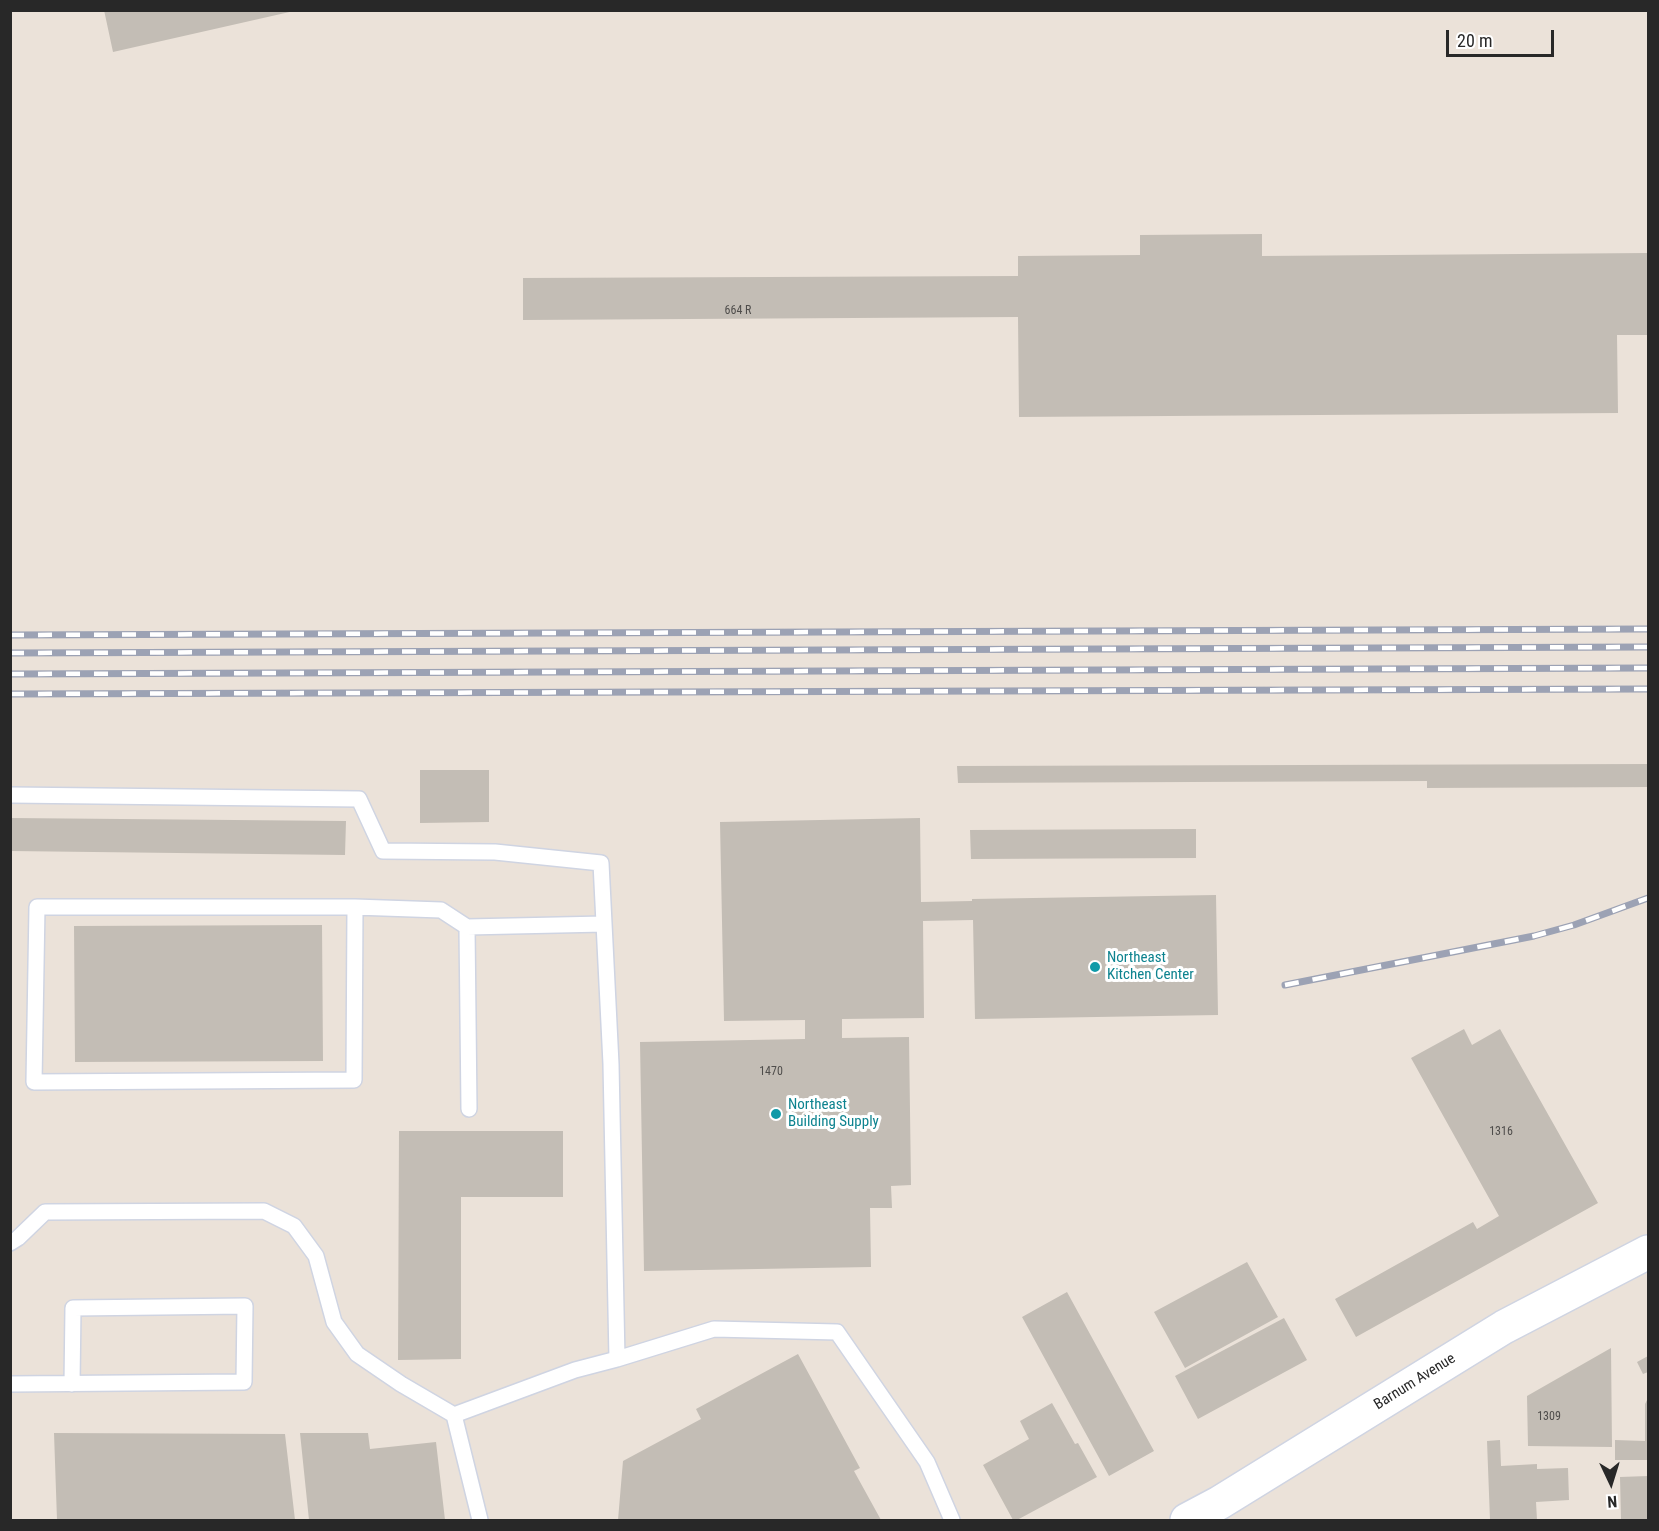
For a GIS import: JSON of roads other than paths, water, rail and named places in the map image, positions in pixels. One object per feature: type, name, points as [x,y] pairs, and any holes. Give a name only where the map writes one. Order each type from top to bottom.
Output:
[{"type":"main road","name":"Barnum Avenue","points":[[1187,1521],[1504,1327],[1648,1252]]},
{"type":"lane","points":[[10,795],[359,799],[383,851],[495,852],[601,863],[610,1064],[617,1359]]},
{"type":"lane","points":[[355,908],[354,1080],[34,1082],[37,907],[355,908],[441,910],[467,927],[604,924]]},
{"type":"lane","points":[[467,927],[469,1109]]},
{"type":"lane","points":[[10,1243],[45,1212],[264,1211],[294,1226],[316,1256],[334,1322],[357,1354],[454,1415],[480,1521]]},
{"type":"lane","points":[[10,1384],[72,1384],[244,1382],[245,1306],[73,1308],[72,1384]]},
{"type":"lane","points":[[454,1415],[575,1370],[714,1329],[837,1332],[927,1462],[952,1521]]},
{"type":"railway","points":[[10,635],[1648,629]]},
{"type":"railway","points":[[10,653],[1648,647]]},
{"type":"railway","points":[[10,674],[1648,668]]},
{"type":"railway","points":[[10,694],[1648,689]]},
{"type":"railway","points":[[1285,985],[1534,936],[1574,925],[1648,898]]},
{"type":"place","name":"Northeast Kitchen Center","points":[[1095,967]]},
{"type":"place","name":"Northeast Building Supply","points":[[776,1114]]}]
